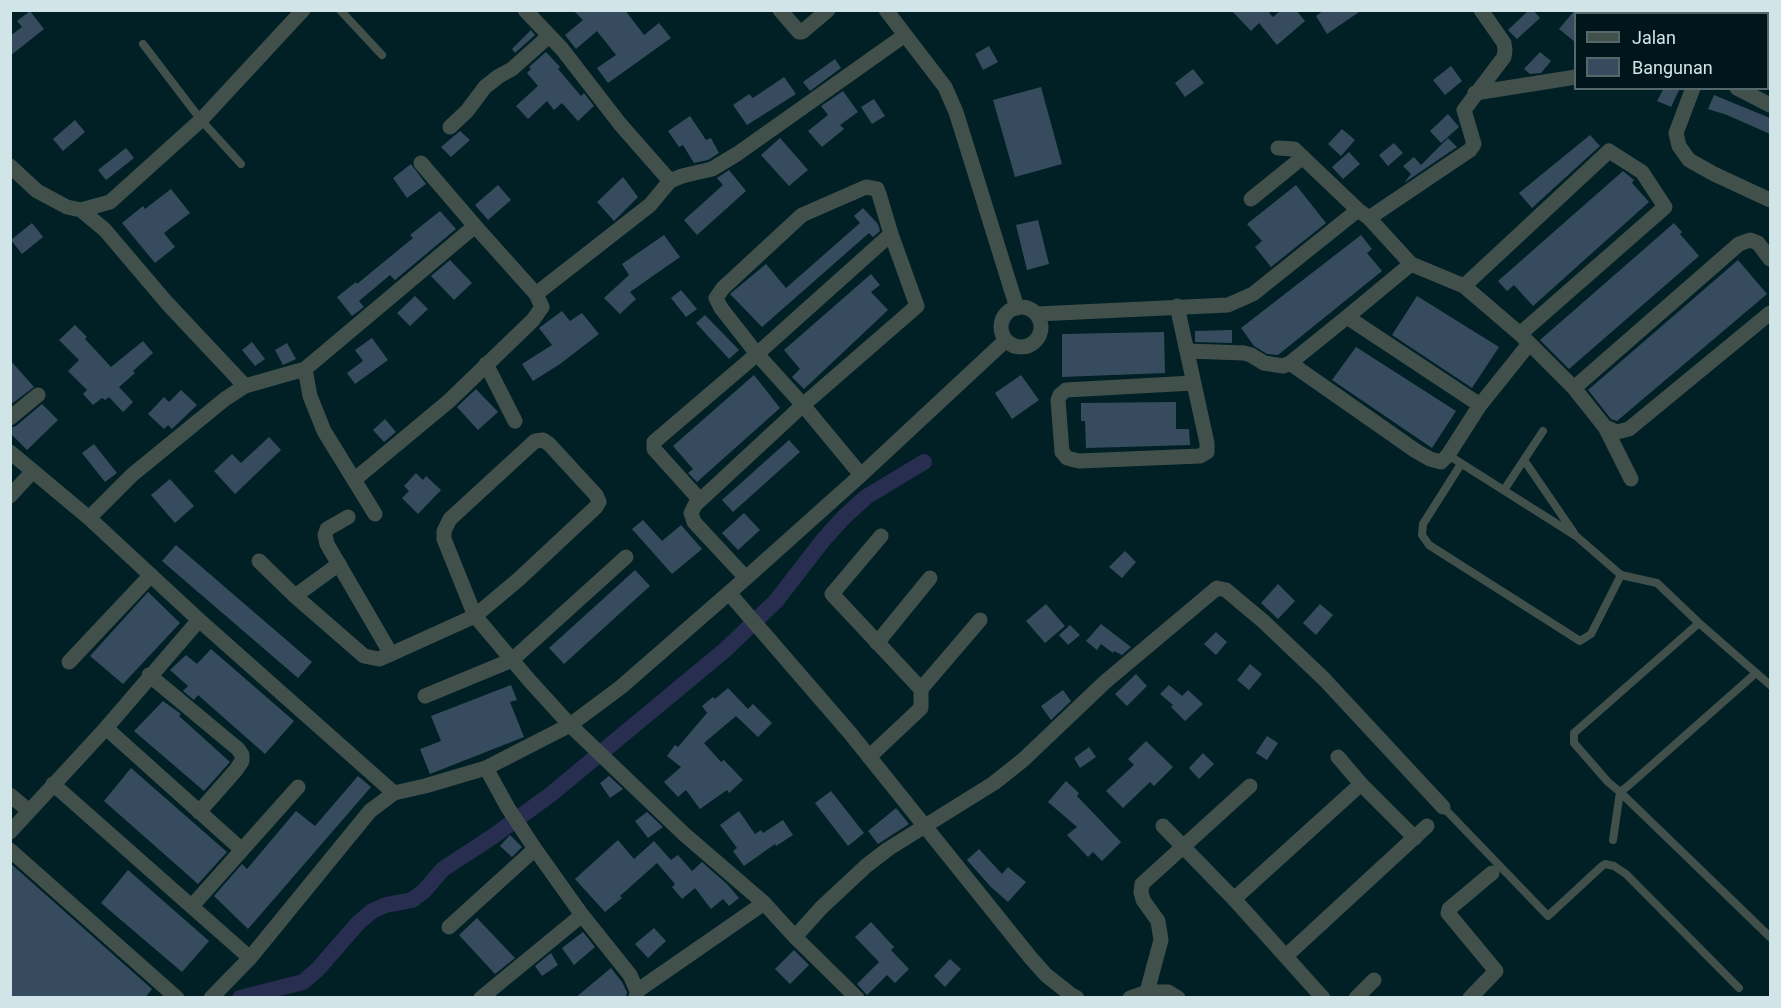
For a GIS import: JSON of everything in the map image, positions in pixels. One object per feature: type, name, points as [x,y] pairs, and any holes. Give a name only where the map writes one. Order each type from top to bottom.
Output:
[{"type":"street","points":[[81,210],[110,202],[201,120],[303,10]]},
{"type":"street","points":[[525,10],[562,49],[620,124],[670,181]]},
{"type":"street","points":[[780,10],[799,32],[828,10]]},
{"type":"street","points":[[886,10],[945,87],[956,112],[1017,308]]},
{"type":"street","points":[[1036,315],[1228,305],[1240,301],[1363,214],[1472,147],[1475,142],[1464,110],[1504,57],[1505,50],[1504,43],[1481,10]]},
{"type":"street","points":[[536,294],[650,204],[670,181],[712,169],[905,35]]},
{"type":"street","points":[[450,127],[467,111],[485,87],[512,69],[549,36]]},
{"type":"street","points":[[1475,93],[1574,77]]},
{"type":"street","points":[[1692,90],[1676,133],[1679,146],[1689,160],[1770,200]]},
{"type":"street","points":[[1741,90],[1770,105]]},
{"type":"street","points":[[1278,147],[1294,149],[1363,214],[1411,264],[1464,286],[1525,339],[1574,388],[1605,427],[1631,479]]},
{"type":"street","points":[[1290,363],[1416,452],[1441,462],[1525,339],[1665,207],[1642,172],[1609,151],[1464,286]]},
{"type":"street","points":[[1251,200],[1303,157]]},
{"type":"street","points":[[354,480],[449,400],[539,314],[542,307],[536,294],[421,163]]},
{"type":"street","points":[[10,166],[37,191],[52,201],[81,210],[105,230],[167,303],[245,386]]},
{"type":"street","points":[[746,578],[694,522],[691,513],[699,499],[803,405],[917,306],[879,194],[876,189],[866,187],[802,215],[723,288],[716,298],[721,308],[757,354],[803,405],[861,475]]},
{"type":"street","points":[[89,518],[132,475],[225,399],[245,386],[304,369],[475,226]]},
{"type":"street","points":[[699,499],[654,449],[654,442],[757,354],[891,234]]},
{"type":"street","points":[[1574,388],[1739,244],[1750,240],[1758,243],[1770,259]]},
{"type":"street","points":[[1188,351],[1251,355],[1264,363],[1278,366],[1290,363],[1411,264]]},
{"type":"street","points":[[1177,306],[1208,443],[1204,454],[1079,461],[1067,458],[1062,452],[1058,400],[1066,390],[1193,383]]},
{"type":"street","points":[[1024,307],[1040,320],[1040,334],[1031,344],[1018,346],[1006,340],[1001,327],[1002,321],[1011,310],[1017,308],[1024,307]]},
{"type":"street","points":[[1605,427],[1617,432],[1629,429],[1770,313]]},
{"type":"street","points":[[1347,317],[1480,405]]},
{"type":"street","points":[[211,998],[250,958],[370,811],[394,793],[486,768],[570,725],[621,687],[746,578],[1006,340]]},
{"type":"street","points":[[486,364],[515,421]]},
{"type":"street","points":[[304,369],[310,396],[324,430],[375,514]]},
{"type":"street","points":[[10,418],[38,395]]},
{"type":"street","points":[[259,561],[295,596],[364,656],[379,659],[476,616],[596,507],[599,502],[596,495],[549,444],[543,440],[535,441],[450,519],[444,531],[444,539],[476,616],[570,725],[691,840],[764,903],[857,998]]},
{"type":"street","points":[[10,452],[89,518],[199,620],[394,793]]},
{"type":"street","points":[[10,496],[33,471]]},
{"type":"street","points":[[348,517],[327,529],[327,544],[391,654]]},
{"type":"street","points":[[881,536],[832,594],[921,689]]},
{"type":"street","points":[[425,696],[512,660],[626,557]]},
{"type":"street","points":[[295,596],[339,564]]},
{"type":"street","points":[[69,662],[151,575]]},
{"type":"street","points":[[877,643],[930,578]]},
{"type":"street","points":[[795,937],[858,872],[888,849],[971,798],[1010,770],[1105,682],[1207,595],[1221,588],[1263,621],[1324,679],[1443,807]]},
{"type":"street","points":[[729,593],[868,757],[1030,957],[1046,975],[1077,998]]},
{"type":"street","points":[[10,832],[106,728],[149,675],[199,620]]},
{"type":"street","points":[[868,757],[921,708],[921,689],[980,620]]},
{"type":"street","points":[[149,675],[238,749],[242,755],[242,761],[236,770],[199,812]]},
{"type":"street","points":[[106,728],[242,850]]},
{"type":"street","points":[[1338,757],[1361,784],[1415,838]]},
{"type":"street","points":[[486,768],[508,808],[535,849],[582,915],[630,975],[637,994],[764,903]]},
{"type":"street","points":[[53,784],[250,958]]},
{"type":"street","points":[[1234,899],[1361,784]]},
{"type":"street","points":[[1147,992],[1161,940],[1158,921],[1143,900],[1142,884],[1250,786]]},
{"type":"street","points":[[192,906],[298,787]]},
{"type":"street","points":[[10,795],[29,811]]},
{"type":"street","points":[[1163,826],[1234,899],[1323,998]]},
{"type":"street","points":[[1286,956],[1427,826]]},
{"type":"street","points":[[449,927],[535,849]]},
{"type":"street","points":[[10,850],[170,995]]},
{"type":"street","points":[[1470,998],[1496,971],[1448,913],[1449,909],[1492,873]]},
{"type":"street","points":[[481,998],[582,915]]},
{"type":"street","points":[[1356,998],[1374,980]]},
{"type":"street","points":[[1130,998],[1147,992],[1168,992],[1178,998]]},
{"type":"lane","points":[[340,10],[382,55]]},
{"type":"lane","points":[[143,44],[201,120],[241,164]]},
{"type":"lane","points":[[1504,490],[1543,431]]},
{"type":"lane","points":[[1448,454],[1576,536],[1624,575],[1658,583],[1770,685]]},
{"type":"lane","points":[[1524,460],[1576,536]]},
{"type":"lane","points":[[1461,464],[1423,524],[1422,534],[1429,545],[1580,641],[1591,634],[1624,575]]},
{"type":"lane","points":[[1699,622],[1574,733],[1574,743],[1608,782],[1770,937]]},
{"type":"lane","points":[[1613,840],[1620,792],[1756,673]]},
{"type":"lane","points":[[1443,807],[1548,916],[1602,866],[1605,864],[1614,866],[1635,883],[1739,988]]},
{"type":"building","points":[[573,10],[625,10],[644,35],[659,23],[671,38],[608,83],[597,68],[616,55],[597,31],[576,49],[565,35],[583,20]]},
{"type":"building","points":[[1231,10],[1272,10],[1269,13],[1273,17],[1281,10],[1296,10],[1305,21],[1277,45],[1259,23],[1251,31]]},
{"type":"building","points":[[1324,10],[1362,10],[1327,34],[1316,16]]},
{"type":"building","points":[[1529,10],[1533,10],[1540,18],[1517,39],[1508,30]]},
{"type":"building","points":[[1575,10],[1574,41],[1559,29]]},
{"type":"building","points":[[30,11],[44,29],[10,56],[10,36],[22,27],[17,21]]},
{"type":"building","points":[[531,30],[535,35],[515,53],[512,49]]},
{"type":"building","points":[[989,46],[998,62],[983,70],[975,54]]},
{"type":"building","points":[[546,52],[581,96],[584,93],[594,106],[578,121],[562,103],[554,110],[547,101],[528,119],[516,106],[538,86],[527,73],[531,69],[529,67]]},
{"type":"building","points":[[1540,52],[1551,61],[1541,73],[1530,74],[1524,69]]},
{"type":"building","points":[[835,59],[841,68],[810,91],[803,82]]},
{"type":"building","points":[[1451,66],[1462,81],[1445,95],[1433,80]]},
{"type":"building","points":[[1193,69],[1204,83],[1185,97],[1175,83]]},
{"type":"building","points":[[784,77],[796,94],[747,125],[733,105],[749,94],[753,98]]},
{"type":"building","points":[[1041,87],[1062,164],[1015,177],[993,100]]},
{"type":"building","points":[[1663,90],[1679,90],[1671,107],[1657,101]]},
{"type":"building","points":[[843,91],[858,112],[840,125],[844,129],[822,147],[808,131],[828,115],[821,106]]},
{"type":"building","points":[[1714,95],[1770,118],[1770,134],[1708,109]]},
{"type":"building","points":[[874,99],[885,116],[872,124],[861,107]]},
{"type":"building","points":[[1448,114],[1459,127],[1441,143],[1430,131]]},
{"type":"building","points":[[690,116],[706,140],[711,138],[719,153],[708,160],[694,163],[683,145],[679,147],[668,131]]},
{"type":"building","points":[[75,120],[85,132],[63,151],[53,139]]},
{"type":"building","points":[[1342,129],[1355,140],[1341,156],[1328,144]]},
{"type":"building","points":[[460,131],[470,140],[451,157],[441,147]]},
{"type":"building","points":[[1590,135],[1600,146],[1532,208],[1519,193]]},
{"type":"building","points":[[780,138],[808,170],[789,186],[761,155]]},
{"type":"building","points":[[1448,138],[1457,147],[1404,183],[1411,174],[1403,166],[1414,157],[1421,165]]},
{"type":"building","points":[[1394,143],[1403,153],[1388,166],[1379,155]]},
{"type":"building","points":[[126,148],[134,158],[106,180],[98,170]]},
{"type":"building","points":[[1349,152],[1360,164],[1343,179],[1332,167]]},
{"type":"building","points":[[411,164],[426,184],[407,198],[393,178]]},
{"type":"building","points":[[729,170],[746,191],[697,235],[684,220],[723,185],[717,178]]},
{"type":"building","points":[[1623,171],[1634,180],[1632,183],[1649,202],[1533,306],[1514,285],[1507,291],[1498,281]]},
{"type":"building","points":[[623,177],[638,197],[614,221],[597,202]]},
{"type":"building","points":[[498,185],[511,200],[488,220],[475,205]]},
{"type":"building","points":[[1296,185],[1326,223],[1271,267],[1255,247],[1262,241],[1247,224]]},
{"type":"building","points":[[171,189],[190,213],[164,233],[175,247],[155,263],[122,223],[143,206],[145,209]]},
{"type":"building","points":[[863,208],[878,224],[880,231],[873,237],[869,233],[762,327],[730,294],[766,264],[786,288],[860,223],[854,216]]},
{"type":"building","points":[[440,211],[456,229],[395,280],[390,275],[359,301],[364,307],[352,316],[337,297],[356,282],[357,284],[413,238],[410,235]]},
{"type":"building","points":[[1038,220],[1049,264],[1027,270],[1016,225]]},
{"type":"building","points":[[32,223],[43,237],[22,254],[11,240]]},
{"type":"building","points":[[1674,223],[1682,232],[1680,234],[1699,256],[1569,369],[1540,340]]},
{"type":"building","points":[[664,235],[680,257],[630,292],[636,299],[620,314],[604,298],[629,275],[622,264]]},
{"type":"building","points":[[1361,235],[1372,249],[1367,253],[1382,271],[1278,355],[1267,354],[1254,346],[1241,328]]},
{"type":"building","points":[[450,260],[472,283],[454,300],[431,276]]},
{"type":"building","points":[[1738,260],[1767,294],[1617,421],[1611,419],[1588,390]]},
{"type":"building","points":[[871,274],[880,285],[871,292],[888,310],[804,389],[792,377],[800,369],[784,350]]},
{"type":"building","points":[[681,290],[697,309],[686,317],[671,298]]},
{"type":"building","points":[[415,296],[428,309],[410,326],[397,313]]},
{"type":"building","points":[[1417,296],[1499,347],[1472,388],[1392,335]]},
{"type":"building","points":[[562,311],[570,321],[582,313],[599,334],[560,364],[533,381],[522,364],[552,345],[539,328]]},
{"type":"building","points":[[705,315],[739,350],[729,359],[696,323]]},
{"type":"building","points":[[75,325],[111,367],[143,341],[153,353],[119,387],[133,402],[123,412],[109,397],[105,400],[102,398],[93,405],[83,394],[87,390],[68,371],[79,360],[59,340]]},
{"type":"building","points":[[1232,330],[1232,343],[1195,342],[1195,331]]},
{"type":"building","points":[[1164,332],[1165,373],[1062,377],[1062,334]]},
{"type":"building","points":[[372,338],[388,360],[355,384],[347,373],[363,361],[355,350]]},
{"type":"building","points":[[252,342],[265,359],[255,366],[242,350]]},
{"type":"building","points":[[287,343],[296,359],[283,365],[275,350]]},
{"type":"building","points":[[1356,347],[1456,411],[1432,448],[1332,380]]},
{"type":"building","points":[[10,360],[34,387],[10,405]]},
{"type":"building","points":[[754,375],[780,408],[697,482],[688,473],[693,469],[673,446]]},
{"type":"building","points":[[1021,375],[1039,400],[1012,419],[995,393]]},
{"type":"building","points":[[476,389],[498,412],[478,430],[457,407]]},
{"type":"building","points":[[181,390],[197,405],[172,429],[168,425],[164,429],[148,414],[164,397],[169,402]]},
{"type":"building","points":[[1176,402],[1176,429],[1189,429],[1190,445],[1086,448],[1085,421],[1081,421],[1081,403]]},
{"type":"building","points":[[42,404],[58,420],[27,450],[10,433],[10,428],[16,426]]},
{"type":"building","points":[[385,419],[396,432],[384,442],[373,430]]},
{"type":"building","points":[[269,437],[281,450],[235,494],[214,471],[232,454],[241,463]]},
{"type":"building","points":[[789,440],[800,452],[733,512],[722,500]]},
{"type":"building","points":[[94,444],[117,473],[105,482],[82,453]]},
{"type":"building","points":[[416,473],[423,480],[426,476],[441,490],[418,514],[402,498],[409,491],[404,486]]},
{"type":"building","points":[[170,479],[194,506],[175,523],[151,495]]},
{"type":"building","points":[[744,513],[760,530],[738,550],[722,533]]},
{"type":"building","points":[[643,520],[662,541],[681,525],[702,549],[672,574],[632,529]]},
{"type":"building","points":[[176,545],[312,662],[298,678],[162,561]]},
{"type":"building","points":[[1125,551],[1136,562],[1122,578],[1109,567]]},
{"type":"building","points":[[635,570],[650,586],[564,664],[549,648]]},
{"type":"building","points":[[1278,584],[1295,601],[1278,619],[1261,603]]},
{"type":"building","points":[[148,592],[180,623],[123,684],[90,656]]},
{"type":"building","points":[[1046,604],[1065,626],[1045,643],[1026,621]]},
{"type":"building","points":[[1320,604],[1333,615],[1316,635],[1303,623]]},
{"type":"building","points":[[1101,624],[1131,647],[1122,655],[1114,651],[1113,653],[1101,644],[1097,650],[1086,641]]},
{"type":"building","points":[[1070,625],[1080,635],[1068,645],[1059,635]]},
{"type":"building","points":[[1216,632],[1227,642],[1216,655],[1204,644]]},
{"type":"building","points":[[211,649],[294,721],[265,754],[198,695],[194,700],[183,691],[188,686],[170,670],[186,655],[197,664]]},
{"type":"building","points":[[1250,664],[1262,674],[1249,690],[1237,680]]},
{"type":"building","points":[[1136,674],[1147,686],[1127,706],[1115,694]]},
{"type":"building","points":[[511,685],[517,700],[510,702],[524,737],[430,774],[420,749],[441,741],[431,716]]},
{"type":"building","points":[[1169,685],[1182,696],[1188,690],[1203,704],[1185,721],[1171,707],[1173,705],[1160,694]]},
{"type":"building","points":[[728,688],[748,709],[753,704],[772,723],[758,737],[736,716],[704,743],[721,762],[724,760],[743,780],[729,793],[727,790],[700,809],[686,790],[678,797],[664,782],[681,767],[667,756],[675,745],[678,747],[707,713],[702,706]]},
{"type":"building","points":[[1063,690],[1071,701],[1051,720],[1041,706]]},
{"type":"building","points":[[163,701],[181,714],[179,716],[230,762],[204,791],[134,731]]},
{"type":"building","points":[[1267,736],[1278,743],[1267,760],[1256,753]]},
{"type":"building","points":[[1146,741],[1173,767],[1154,786],[1150,782],[1123,808],[1106,791],[1134,765],[1128,759]]},
{"type":"building","points":[[1089,747],[1096,757],[1080,768],[1074,758]]},
{"type":"building","points":[[1203,753],[1214,764],[1199,779],[1189,768]]},
{"type":"building","points":[[131,768],[227,852],[198,884],[104,801]]},
{"type":"building","points":[[358,776],[371,787],[248,929],[214,896],[242,864],[247,869],[296,811],[315,826]]},
{"type":"building","points":[[609,776],[623,789],[610,798],[600,783]]},
{"type":"building","points":[[1066,781],[1079,793],[1077,796],[1121,842],[1102,861],[1093,852],[1088,857],[1067,835],[1077,827],[1048,802]]},
{"type":"building","points":[[831,791],[864,833],[848,846],[815,803]]},
{"type":"building","points":[[896,808],[909,824],[878,844],[868,831]]},
{"type":"building","points":[[739,811],[755,834],[761,830],[763,833],[783,820],[793,835],[776,846],[775,844],[744,866],[733,851],[737,848],[720,825]]},
{"type":"building","points":[[647,812],[663,827],[648,838],[635,821]]},
{"type":"building","points":[[510,835],[522,847],[512,857],[500,846]]},
{"type":"building","points":[[618,840],[634,859],[654,841],[671,860],[678,855],[692,871],[702,862],[739,898],[729,906],[723,899],[711,909],[695,888],[682,899],[672,887],[675,884],[657,863],[605,912],[575,879]]},
{"type":"building","points":[[979,849],[1002,874],[1008,867],[1026,882],[1008,902],[967,860]]},
{"type":"building","points":[[10,863],[152,989],[145,998],[10,998]]},
{"type":"building","points":[[128,870],[209,941],[182,972],[101,903]]},
{"type":"building","points":[[477,918],[515,958],[495,974],[459,935]]},
{"type":"building","points":[[871,922],[894,947],[891,950],[909,969],[895,983],[887,975],[867,995],[857,984],[879,962],[855,937]]},
{"type":"building","points":[[654,928],[666,941],[648,958],[635,944]]},
{"type":"building","points":[[583,932],[595,947],[574,965],[562,948]]},
{"type":"building","points":[[794,950],[809,965],[790,984],[775,969]]},
{"type":"building","points":[[551,953],[558,965],[542,976],[535,966]]},
{"type":"building","points":[[950,959],[961,969],[945,987],[934,976]]},
{"type":"building","points":[[611,968],[627,992],[626,998],[575,998]]},
{"type":"waterway","points":[[240,998],[303,982],[372,911],[386,905],[412,900],[424,891],[443,869],[550,795],[725,650],[776,601],[824,539],[866,497],[924,462]]}]
